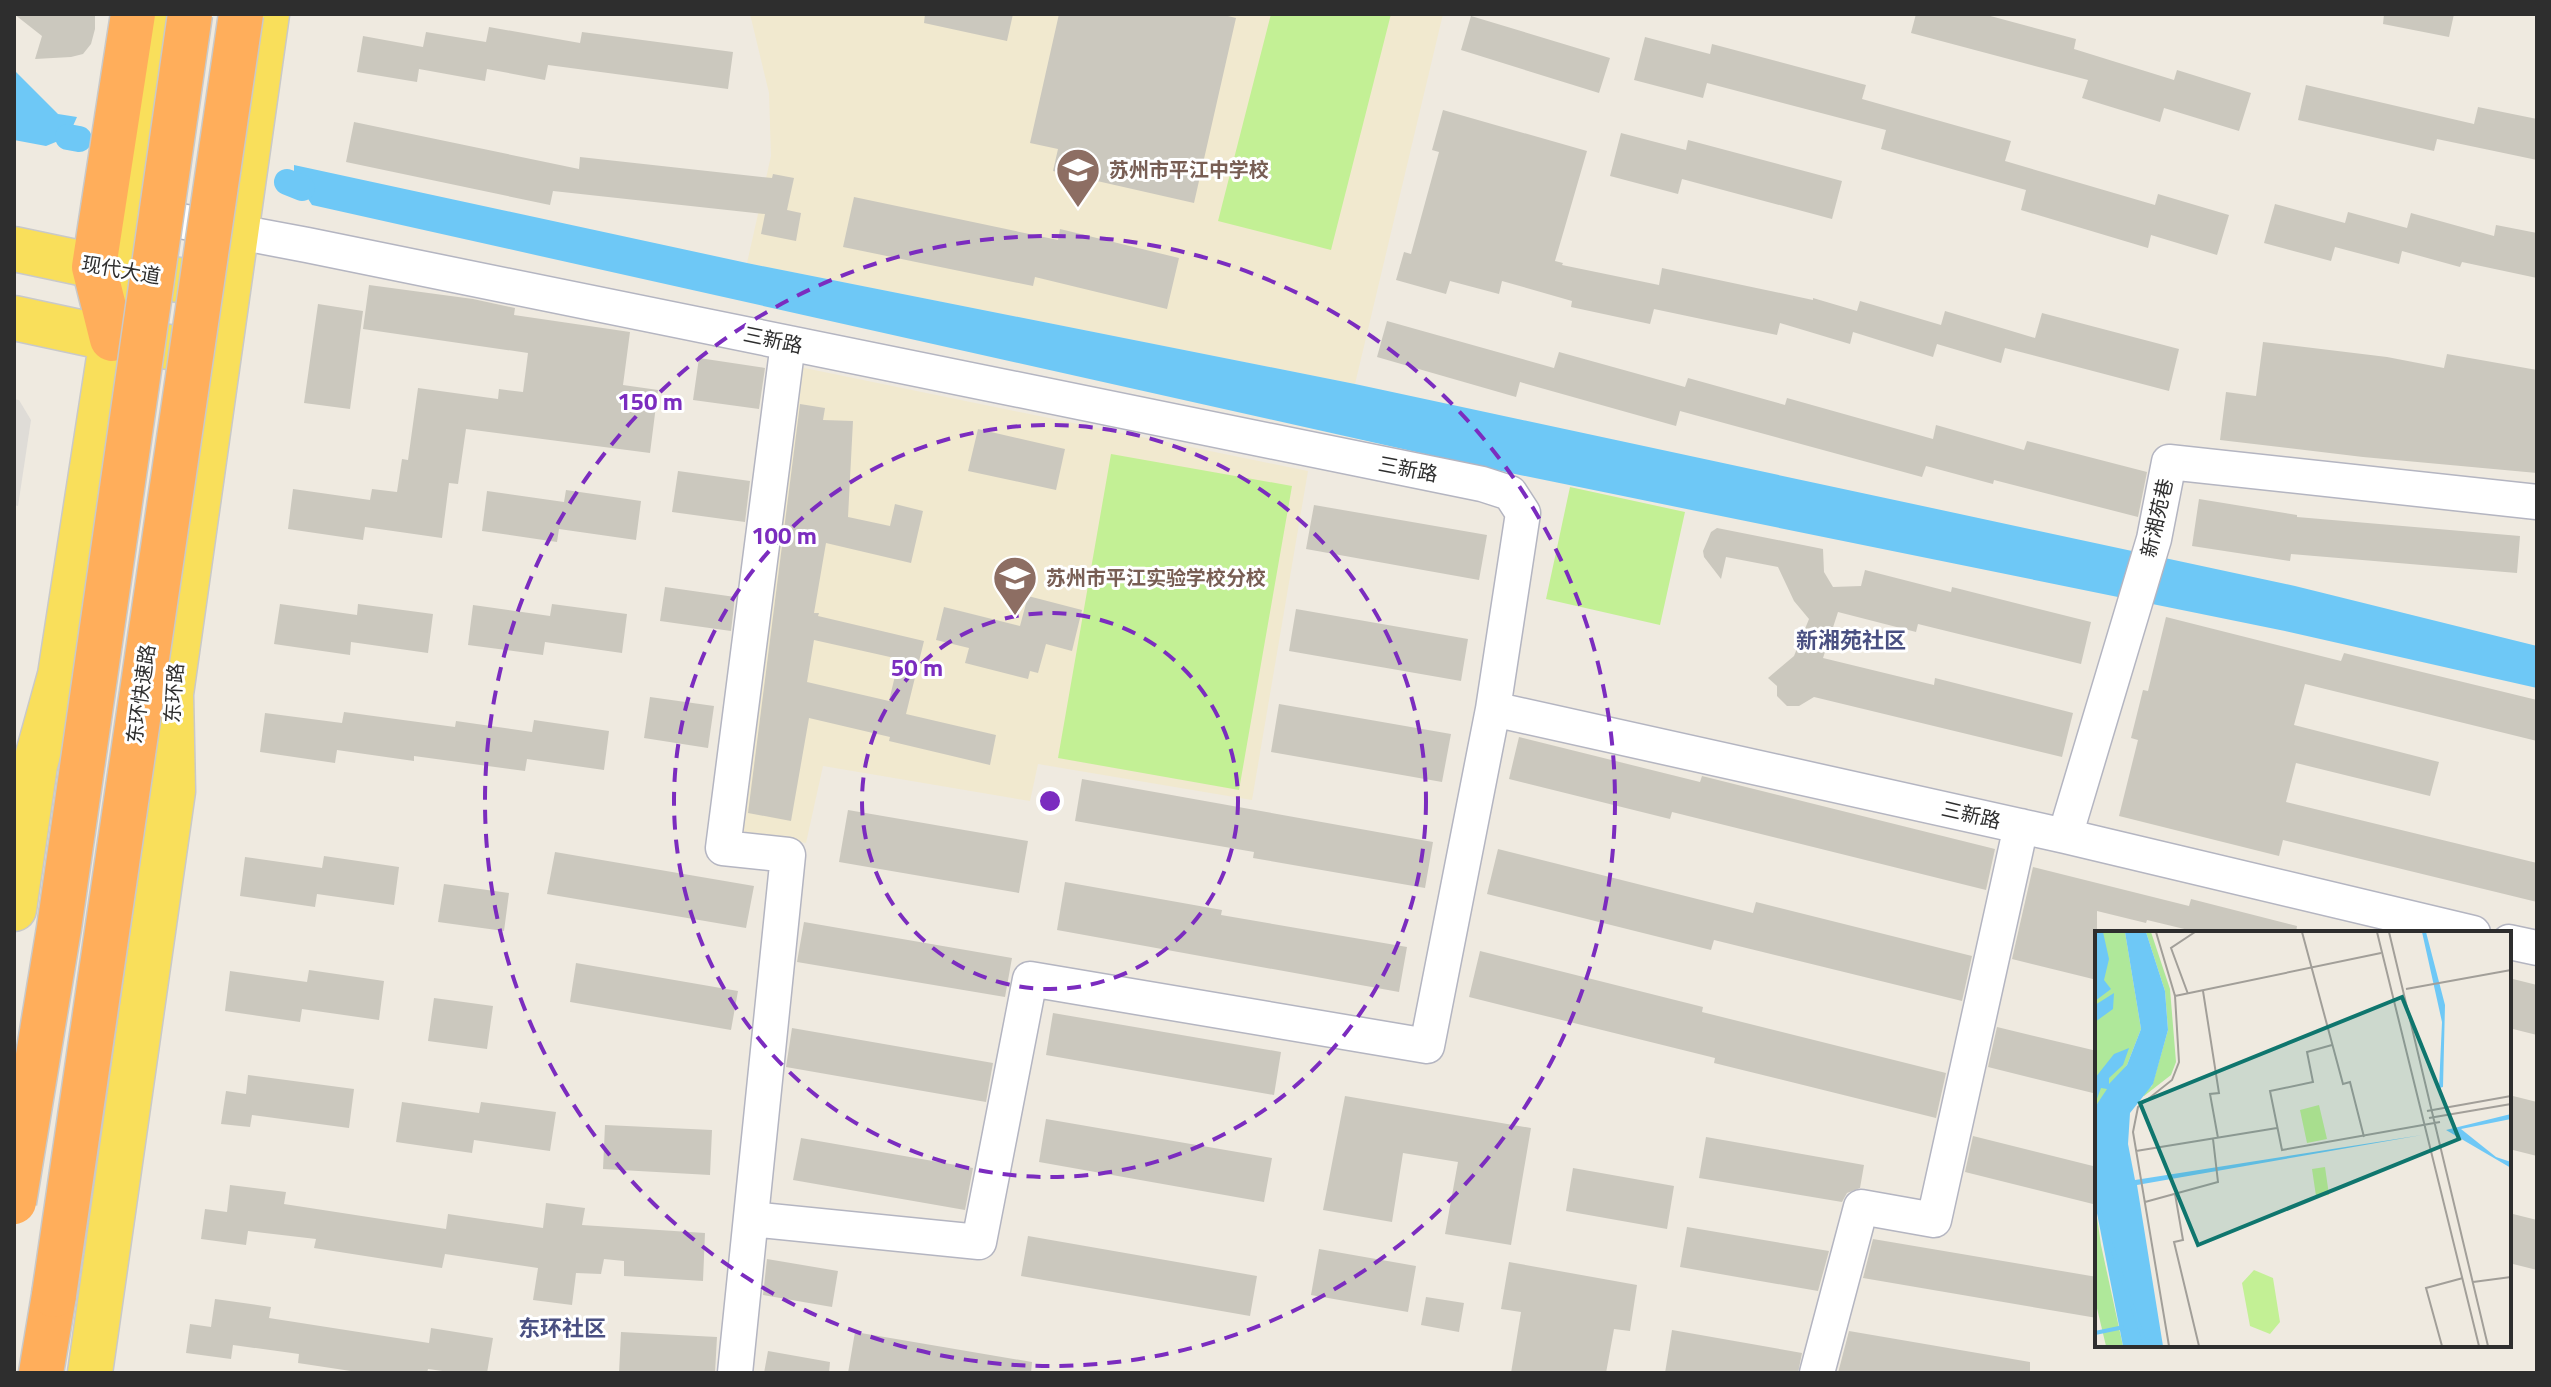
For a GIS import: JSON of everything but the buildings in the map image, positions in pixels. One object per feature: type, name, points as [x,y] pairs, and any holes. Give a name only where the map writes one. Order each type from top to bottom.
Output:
[{"type":"highway","points":[[112,339],[108,270],[117,209],[133,14]]},
{"type":"highway","points":[[14,1202],[59,928],[190,14]]},
{"type":"highway","name":"东环快速路","points":[[41,1373],[241,14]]},
{"type":"main road","points":[[117,209],[162,14]]},
{"type":"main road","name":"东环路","points":[[90,1373],[173,791],[171,694],[267,14]]},
{"type":"main road","name":"现代大道","points":[[14,249],[108,270],[228,287]]},
{"type":"main road","points":[[14,318],[112,339],[219,354]]},
{"type":"main road","points":[[14,909],[35,765],[60,675],[112,339]]},
{"type":"main road","points":[[95,453],[202,470]]},
{"type":"street","name":"三新路","points":[[117,209],[1466,481],[1510,493],[1523,513],[1493,709],[2065,836],[2465,931]]},
{"type":"street","points":[[735,1373],[788,855],[723,848],[788,343]]},
{"type":"street","name":"新湘苑巷","points":[[2065,836],[2135,605],[2169,462],[2537,502]]},
{"type":"street","points":[[751,1219],[979,1242],[1030,979],[1427,1046],[1493,709]]},
{"type":"street","points":[[1817,1373],[1861,1207],[1934,1220],[2021,826]]},
{"type":"street","points":[[2511,942],[2537,948]]},
{"type":"shaded area","name":"苏州市平江中学校","points":[[750,14],[1443,14],[1355,384],[747,263],[771,156],[769,93]]},
{"type":"shaded area","name":"苏州市平江实验学校分校","points":[[780,363],[1308,471],[1252,800],[1038,764],[1030,801],[823,766],[806,843],[720,828]]},
{"type":"shaded area","points":[[14,399],[19,400],[31,420],[18,506],[14,505]]},
{"type":"green space","points":[[1271,14],[1391,14],[1331,250],[1218,221]]},
{"type":"green space","points":[[1111,454],[1292,486],[1239,790],[1058,758]]},
{"type":"green space","points":[[1570,487],[1685,512],[1660,625],[1546,599]]},
{"type":"water","points":[[14,70],[58,114],[77,117],[68,137],[46,146],[14,140]]},
{"type":"water","points":[[294,165],[747,263],[1355,384],[2295,586],[2537,646],[2537,688],[2285,631],[1510,473],[312,205],[294,177]]},
{"type":"waterway","points":[[68,137],[79,139]]},
{"type":"waterway","points":[[287,182],[302,188]]},
{"type":"place","name":"苏州市平江中学校","points":[[1078,209]]},
{"type":"place","name":"苏州市平江实验学校分校","points":[[1015,617]]},
{"type":"district","name":"新湘苑社区","points":[[1851,640]]},
{"type":"district","name":"东环社区","points":[[562,1328]]}]
